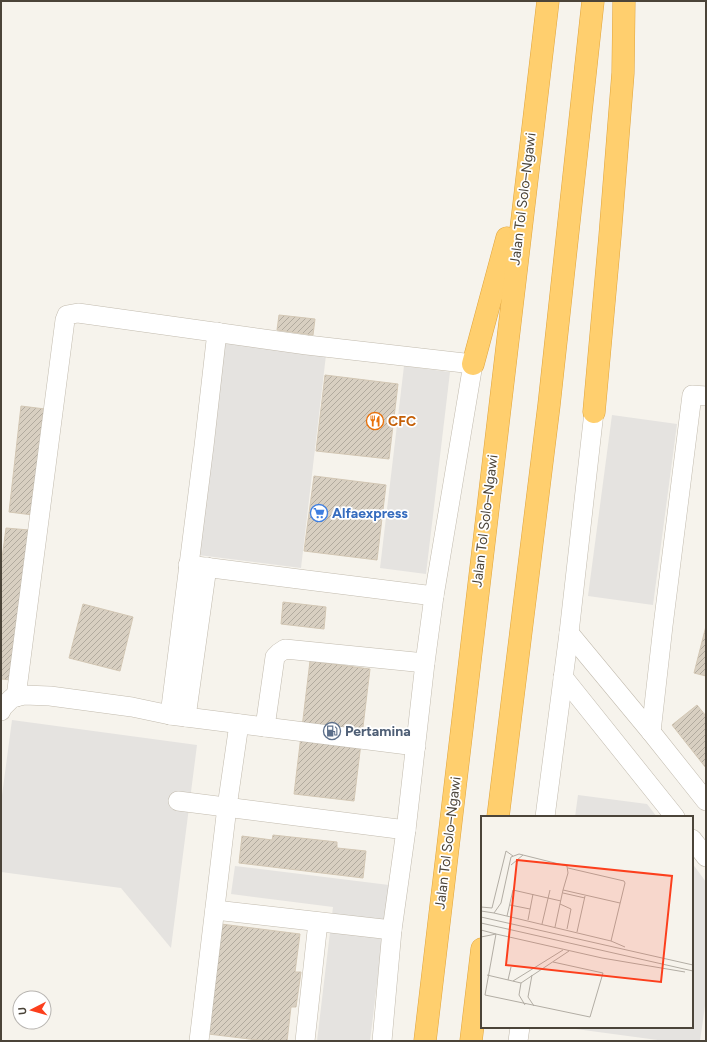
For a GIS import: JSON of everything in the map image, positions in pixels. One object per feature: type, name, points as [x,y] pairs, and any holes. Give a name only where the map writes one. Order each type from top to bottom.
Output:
[{"type":"highway","name":"Jalan Tol Solo–Ngawi","points":[[425,1041],[499,400],[548,1]]},
{"type":"highway","points":[[498,816],[549,405],[594,1]]},
{"type":"highway","points":[[594,412],[623,73],[624,1]]},
{"type":"highway","points":[[473,364],[527,165]]},
{"type":"highway","points":[[471,1041],[481,957]]},
{"type":"lane","points":[[16,697],[65,320],[67,315],[78,312],[307,345],[473,364],[434,596],[406,830],[392,930],[382,1041]]},
{"type":"lane","points":[[178,716],[198,566],[204,446],[216,332]]},
{"type":"lane","points":[[651,732],[692,394],[706,396]]},
{"type":"lane","points":[[545,816],[569,633],[594,412]]},
{"type":"lane","points":[[198,566],[434,596]]},
{"type":"lane","points":[[569,633],[706,801]]},
{"type":"lane","points":[[265,727],[275,657],[285,649],[425,663]]},
{"type":"lane","points":[[563,678],[674,816]]},
{"type":"lane","points":[[1,711],[12,698],[24,694],[50,696],[132,707],[178,716],[416,746]]},
{"type":"lane","points":[[199,1041],[227,807],[239,724]]},
{"type":"lane","points":[[178,801],[406,830]]},
{"type":"lane","points":[[693,840],[706,857]]},
{"type":"lane","points":[[215,910],[392,930]]},
{"type":"lane","points":[[305,1041],[318,922]]},
{"type":"lane","points":[[518,1041],[520,1028]]},
{"type":"shaded area","points":[[224,342],[326,355],[301,568],[198,555]]},
{"type":"shaded area","points":[[404,366],[450,372],[426,574],[380,568]]},
{"type":"shaded area","points":[[612,415],[677,424],[653,605],[588,596]]},
{"type":"shaded area","points":[[12,720],[197,745],[171,948],[121,888],[1,872],[1,803]]},
{"type":"shaded area","points":[[578,795],[647,804],[656,816],[575,816]]},
{"type":"shaded area","points":[[693,864],[706,882],[706,999],[700,1041],[665,1041],[568,1028],[693,1028]]},
{"type":"shaded area","points":[[235,866],[389,885],[370,1041],[317,1041],[333,907],[231,894]]},
{"type":"building","points":[[279,315],[315,319],[313,335],[277,330]]},
{"type":"building","points":[[325,375],[398,384],[389,459],[316,451]]},
{"type":"building","points":[[21,406],[45,409],[33,515],[9,512]]},
{"type":"building","points":[[314,476],[386,485],[377,560],[304,551]]},
{"type":"building","points":[[6,528],[29,530],[11,680],[1,679],[1,566]]},
{"type":"building","points":[[283,602],[326,607],[324,629],[281,624]]},
{"type":"building","points":[[83,604],[133,617],[120,671],[69,658]]},
{"type":"building","points":[[706,626],[706,676],[694,673]]},
{"type":"building","name":"Pertamina","points":[[310,661],[370,669],[354,801],[294,794]]},
{"type":"building","points":[[697,705],[706,716],[706,768],[672,725]]},
{"type":"building","points":[[273,835],[337,842],[337,848],[366,851],[363,878],[239,863],[242,836],[272,840]]},
{"type":"building","points":[[221,924],[300,934],[295,972],[301,972],[296,1007],[291,1007],[287,1041],[266,1041],[208,1034]]},
{"type":"place","name":"CFC","points":[[375,421]]},
{"type":"place","name":"Alfaexpress","points":[[319,513]]},
{"type":"place","name":"Pertamina","points":[[332,731]]}]
